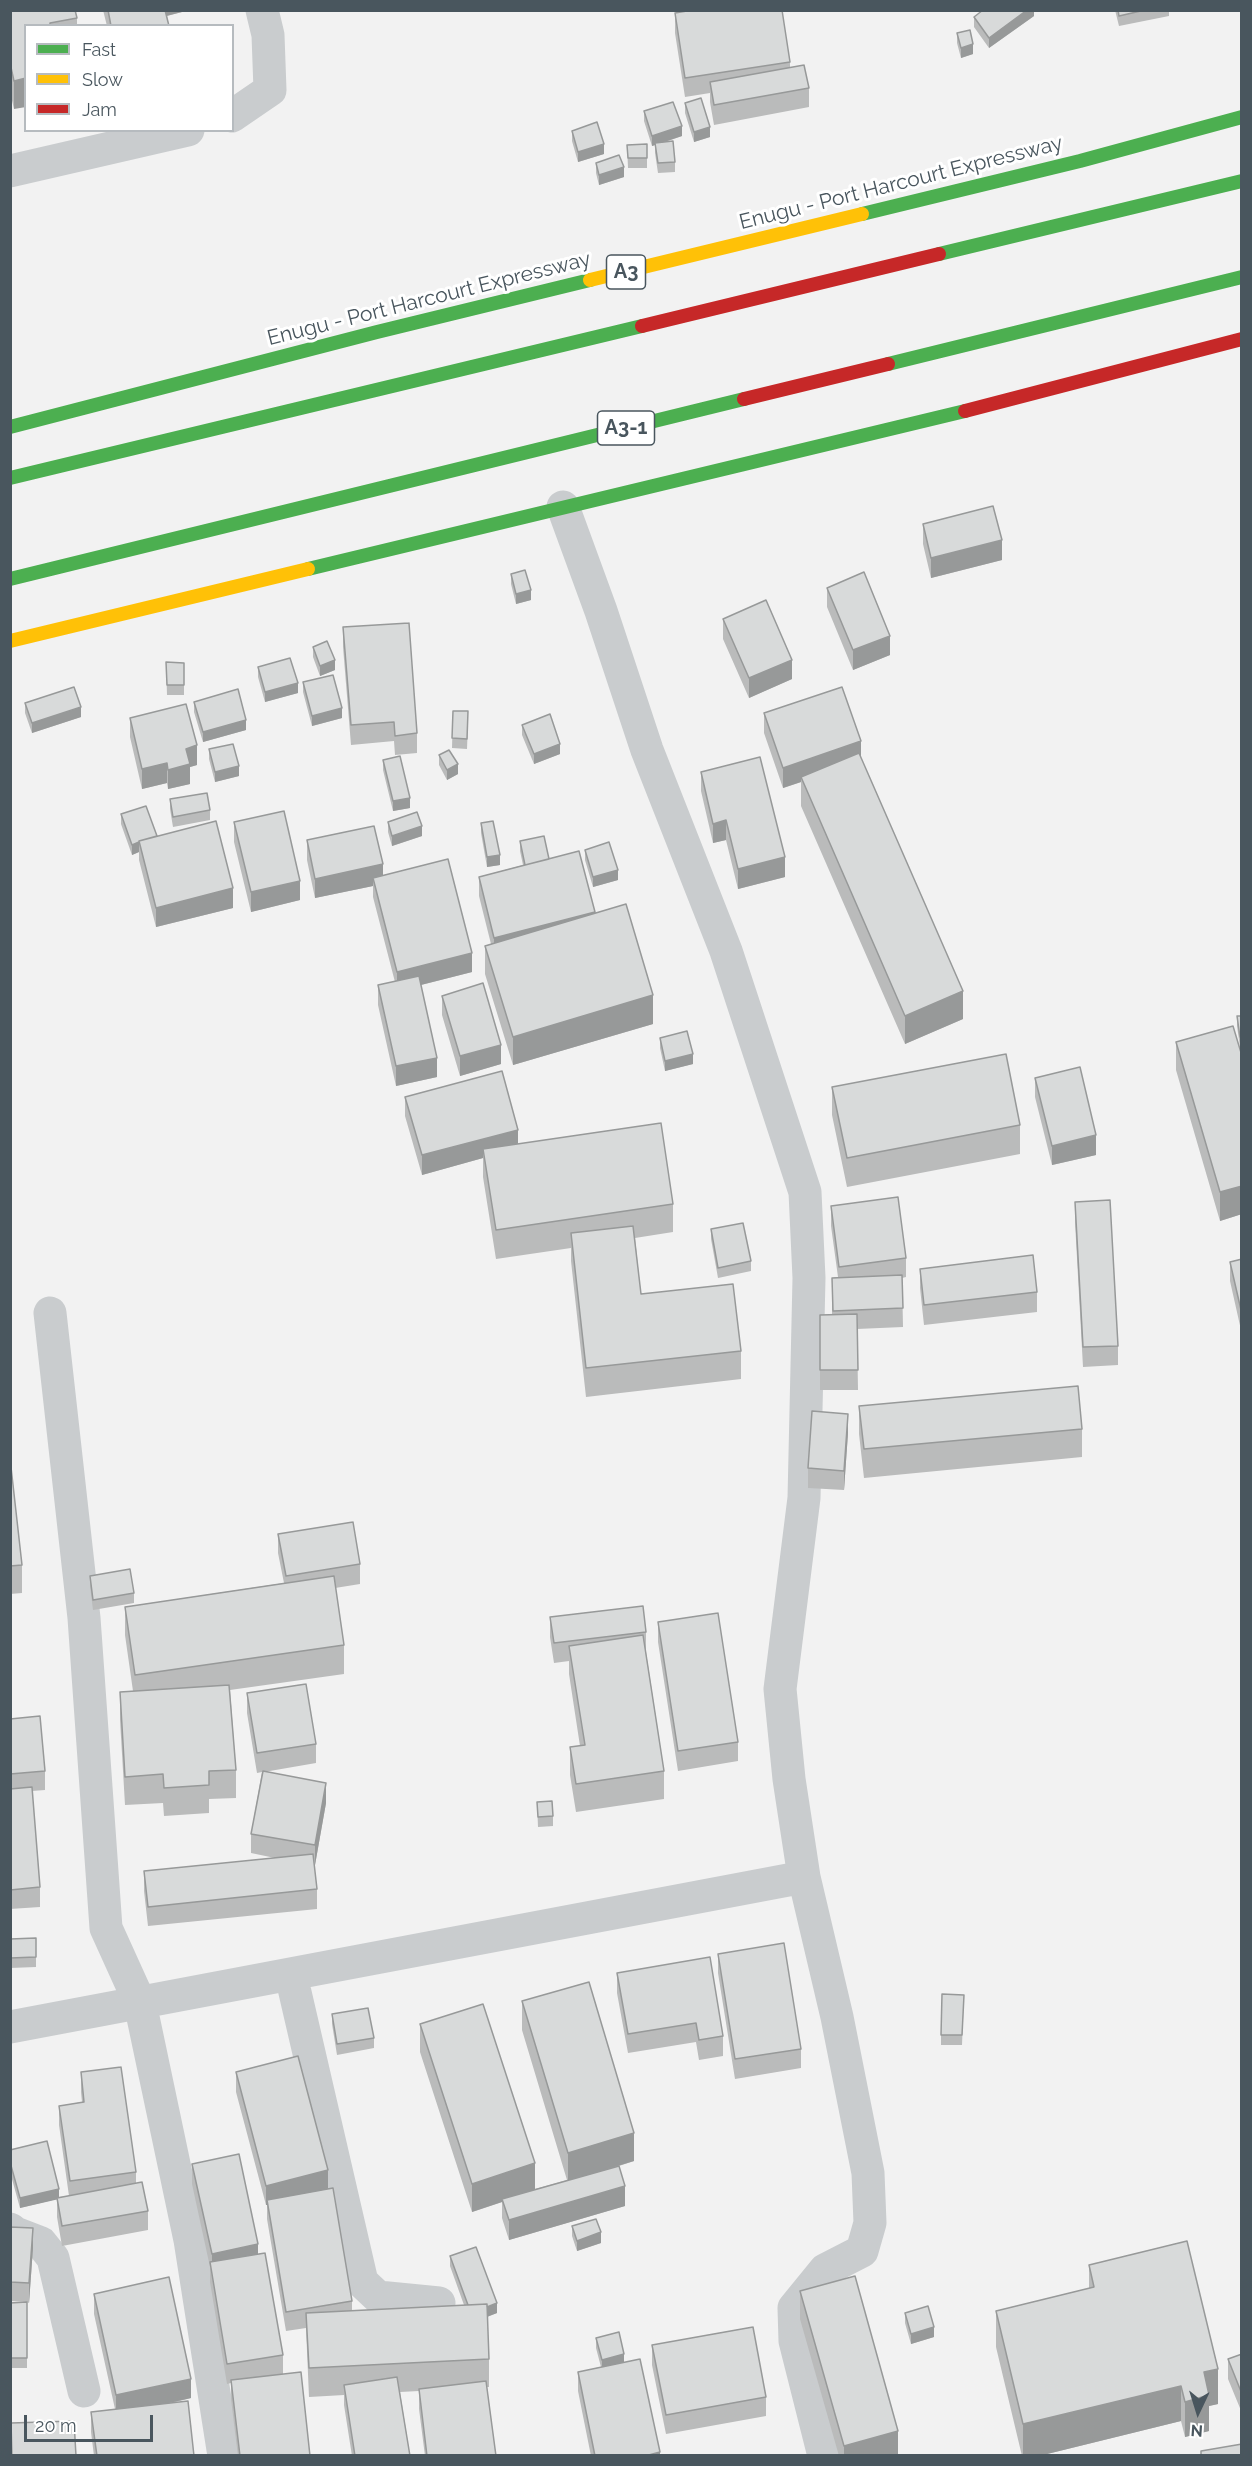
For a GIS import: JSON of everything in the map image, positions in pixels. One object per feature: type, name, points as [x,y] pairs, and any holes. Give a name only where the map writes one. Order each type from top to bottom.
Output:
[{"type":"main road","name":"Enugu - Port Harcourt Expressway","points":[[10,427],[377,332],[1080,161],[1242,117]]},
{"type":"main road","points":[[10,478],[1242,181]]},
{"type":"main road","name":"A3-1","points":[[10,579],[1242,277]]},
{"type":"main road","points":[[10,641],[961,412],[1242,339]]},
{"type":"street","points":[[234,115],[270,90],[268,35],[262,10]]},
{"type":"street","points":[[10,171],[179,132]]},
{"type":"street","points":[[563,507],[601,611],[647,750],[726,951],[805,1192],[809,1278],[804,1498],[780,1689],[789,1779],[804,1877],[837,2017],[868,2173],[870,2223],[862,2252],[825,2270],[794,2308],[795,2341],[821,2455]]},
{"type":"street","points":[[50,1313],[84,1618],[106,1928],[140,2003],[190,2240],[224,2456]]},
{"type":"street","points":[[10,2027],[804,1877]]},
{"type":"street","points":[[291,1975],[362,2282],[378,2297],[439,2303]]},
{"type":"street","points":[[10,2229],[41,2243],[53,2258],[84,2391]]},
{"type":"building","points":[[10,10],[75,10],[77,18],[50,24],[24,24],[24,78],[14,81],[10,63]]},
{"type":"building","points":[[108,10],[165,10],[168,24],[111,24]]},
{"type":"building","points":[[693,10],[782,10],[790,62],[685,78],[675,13]]},
{"type":"building","points":[[983,10],[1027,10],[989,38],[974,17]]},
{"type":"building","points":[[1118,10],[1145,10],[1119,16]]},
{"type":"building","points":[[970,30],[973,44],[961,48],[957,33]]},
{"type":"building","points":[[804,65],[809,88],[714,105],[710,82]]},
{"type":"building","points":[[701,98],[710,127],[694,132],[685,103]]},
{"type":"building","points":[[673,102],[682,126],[652,136],[644,111]]},
{"type":"building","points":[[597,122],[604,144],[578,152],[572,131]]},
{"type":"building","points":[[673,141],[675,162],[658,163],[655,143]]},
{"type":"building","points":[[647,144],[647,158],[628,158],[627,145]]},
{"type":"building","points":[[619,155],[624,167],[599,175],[596,163]]},
{"type":"building","points":[[993,506],[1002,540],[931,558],[923,524]]},
{"type":"building","points":[[525,570],[531,590],[516,594],[511,574]]},
{"type":"building","points":[[864,572],[890,636],[853,650],[827,588]]},
{"type":"building","points":[[766,600],[792,660],[749,678],[723,619]]},
{"type":"building","points":[[409,623],[417,733],[395,736],[394,722],[351,725],[343,627]]},
{"type":"building","points":[[327,641],[335,660],[320,666],[313,647]]},
{"type":"building","points":[[290,658],[298,683],[265,692],[258,667]]},
{"type":"building","points":[[166,662],[184,663],[184,685],[167,685]]},
{"type":"building","points":[[333,675],[342,708],[312,716],[303,682]]},
{"type":"building","points":[[74,687],[81,707],[32,723],[25,703]]},
{"type":"building","points":[[842,687],[861,741],[783,768],[764,713]]},
{"type":"building","points":[[238,689],[246,720],[203,732],[194,702]]},
{"type":"building","points":[[186,704],[197,745],[186,749],[190,764],[168,770],[167,763],[142,769],[130,718]]},
{"type":"building","points":[[453,711],[468,711],[467,739],[452,738]]},
{"type":"building","points":[[550,714],[560,744],[534,754],[522,725]]},
{"type":"building","points":[[233,744],[239,766],[215,772],[209,749]]},
{"type":"building","points":[[449,750],[458,764],[447,770],[439,755]]},
{"type":"building","points":[[859,753],[963,991],[905,1016],[801,777]]},
{"type":"building","points":[[400,756],[410,798],[393,801],[383,760]]},
{"type":"building","points":[[760,757],[785,857],[738,869],[726,820],[713,824],[701,772]]},
{"type":"building","points":[[207,793],[210,810],[173,817],[170,799]]},
{"type":"building","points":[[146,806],[157,836],[132,845],[121,814]]},
{"type":"building","points":[[284,811],[300,881],[251,892],[234,822]]},
{"type":"building","points":[[417,812],[422,826],[392,836],[388,822]]},
{"type":"building","points":[[216,821],[233,888],[156,908],[139,841]]},
{"type":"building","points":[[493,821],[500,855],[487,857],[481,823]]},
{"type":"building","points":[[374,826],[383,864],[315,879],[307,840]]},
{"type":"building","points":[[544,836],[549,859],[525,865],[520,841]]},
{"type":"building","points":[[609,842],[618,870],[593,877],[585,850]]},
{"type":"building","points":[[579,851],[595,912],[494,938],[479,877]]},
{"type":"building","points":[[448,859],[472,953],[397,972],[373,878]]},
{"type":"building","points":[[626,904],[653,995],[513,1037],[485,946]]},
{"type":"building","points":[[419,976],[437,1058],[396,1066],[378,985]]},
{"type":"building","points":[[483,983],[501,1045],[460,1056],[442,996]]},
{"type":"building","points":[[1237,1016],[1242,1016],[1242,1036],[1240,1037]]},
{"type":"building","points":[[1233,1026],[1242,1056],[1242,1186],[1220,1192],[1176,1042]]},
{"type":"building","points":[[687,1031],[693,1054],[665,1061],[660,1038]]},
{"type":"building","points":[[1006,1054],[1020,1125],[847,1158],[832,1087]]},
{"type":"building","points":[[1080,1067],[1096,1135],[1052,1146],[1035,1078]]},
{"type":"building","points":[[502,1071],[518,1130],[422,1155],[405,1097]]},
{"type":"building","points":[[661,1123],[673,1204],[496,1230],[483,1149]]},
{"type":"building","points":[[898,1197],[906,1258],[839,1267],[831,1206]]},
{"type":"building","points":[[1110,1200],[1118,1346],[1083,1347],[1075,1202]]},
{"type":"building","points":[[743,1223],[751,1261],[718,1268],[711,1229]]},
{"type":"building","points":[[633,1226],[641,1294],[733,1284],[741,1351],[586,1368],[571,1233]]},
{"type":"building","points":[[1033,1255],[1037,1292],[924,1305],[920,1269]]},
{"type":"building","points":[[1242,1259],[1242,1310],[1241,1310],[1230,1262]]},
{"type":"building","points":[[902,1275],[903,1308],[833,1311],[832,1278]]},
{"type":"building","points":[[857,1314],[858,1370],[820,1370],[820,1315]]},
{"type":"building","points":[[1078,1386],[1082,1429],[864,1449],[859,1406]]},
{"type":"building","points":[[812,1411],[848,1414],[844,1471],[808,1468]]},
{"type":"building","points":[[10,1458],[22,1565],[10,1566]]},
{"type":"building","points":[[353,1522],[360,1564],[286,1576],[278,1534]]},
{"type":"building","points":[[130,1569],[134,1593],[93,1600],[90,1576]]},
{"type":"building","points":[[334,1576],[344,1645],[135,1675],[125,1607]]},
{"type":"building","points":[[643,1606],[646,1632],[554,1643],[550,1617]]},
{"type":"building","points":[[718,1613],[738,1742],[678,1751],[658,1622]]},
{"type":"building","points":[[643,1635],[664,1771],[576,1784],[570,1747],[585,1745],[569,1646]]},
{"type":"building","points":[[306,1684],[316,1744],[257,1753],[247,1693]]},
{"type":"building","points":[[229,1685],[236,1770],[209,1771],[209,1785],[164,1788],[163,1774],[125,1777],[120,1692]]},
{"type":"building","points":[[40,1716],[45,1771],[10,1774],[10,1719]]},
{"type":"building","points":[[263,1771],[326,1783],[315,1845],[251,1834]]},
{"type":"building","points":[[32,1787],[40,1887],[10,1890],[10,1789]]},
{"type":"building","points":[[552,1801],[553,1816],[538,1817],[537,1802]]},
{"type":"building","points":[[313,1854],[317,1889],[148,1907],[144,1871]]},
{"type":"building","points":[[36,1938],[36,1957],[10,1958],[10,1939]]},
{"type":"building","points":[[784,1943],[801,2049],[735,2059],[718,1954]]},
{"type":"building","points":[[710,1957],[723,2036],[699,2040],[696,2023],[628,2034],[617,1973]]},
{"type":"building","points":[[589,1982],[634,2133],[568,2153],[522,2001]]},
{"type":"building","points":[[942,1994],[964,1995],[962,2035],[941,2035]]},
{"type":"building","points":[[483,2004],[535,2163],[472,2184],[420,2024]]},
{"type":"building","points":[[368,2008],[374,2038],[337,2044],[332,2014]]},
{"type":"building","points":[[298,2056],[328,2170],[266,2186],[236,2072]]},
{"type":"building","points":[[121,2067],[136,2172],[70,2181],[59,2106],[84,2102],[81,2072]]},
{"type":"building","points":[[47,2141],[59,2189],[20,2198],[10,2162],[10,2150]]},
{"type":"building","points":[[239,2154],[258,2244],[212,2254],[192,2164]]},
{"type":"building","points":[[619,2166],[625,2186],[509,2220],[502,2199]]},
{"type":"building","points":[[142,2182],[148,2211],[62,2226],[57,2198]]},
{"type":"building","points":[[333,2188],[352,2301],[286,2312],[267,2200]]},
{"type":"building","points":[[596,2219],[601,2232],[577,2241],[572,2226]]},
{"type":"building","points":[[10,2227],[33,2228],[29,2283],[10,2282]]},
{"type":"building","points":[[1187,2241],[1218,2369],[1204,2372],[1209,2395],[1185,2402],[1181,2386],[1023,2424],[996,2311],[1094,2287],[1089,2265]]},
{"type":"building","points":[[476,2247],[497,2303],[487,2307],[487,2304],[468,2305],[450,2256]]},
{"type":"building","points":[[265,2253],[283,2355],[227,2364],[210,2262]]},
{"type":"building","points":[[855,2276],[898,2431],[844,2446],[800,2291]]},
{"type":"building","points":[[169,2277],[191,2379],[116,2395],[94,2294]]},
{"type":"building","points":[[27,2302],[27,2358],[10,2358],[10,2303]]},
{"type":"building","points":[[487,2304],[489,2359],[309,2368],[306,2313]]},
{"type":"building","points":[[928,2306],[934,2327],[911,2334],[905,2313]]},
{"type":"building","points":[[753,2327],[766,2397],[666,2415],[652,2345]]},
{"type":"building","points":[[619,2332],[624,2354],[602,2360],[596,2338]]},
{"type":"building","points":[[1242,2354],[1242,2394],[1228,2359]]},
{"type":"building","points":[[640,2359],[660,2452],[645,2456],[595,2456],[578,2372]]},
{"type":"building","points":[[301,2372],[310,2456],[240,2456],[231,2380]]},
{"type":"building","points":[[397,2377],[410,2456],[355,2456],[344,2385]]},
{"type":"building","points":[[486,2381],[496,2456],[427,2456],[419,2389]]},
{"type":"building","points":[[188,2401],[194,2456],[97,2456],[91,2412]]},
{"type":"building","points":[[74,2421],[76,2456],[12,2456],[11,2423]]},
{"type":"building","points":[[1242,2444],[1242,2456],[1201,2456],[1201,2451]]},
{"type":"traffic: fast","points":[[862,214],[1080,161],[1242,117]]},
{"type":"traffic: fast","points":[[939,254],[1242,181]]},
{"type":"traffic: fast","points":[[888,364],[1242,277]]},
{"type":"traffic: fast","points":[[10,427],[377,332],[590,280]]},
{"type":"traffic: fast","points":[[10,478],[642,326]]},
{"type":"traffic: fast","points":[[10,579],[744,399]]},
{"type":"traffic: fast","points":[[308,569],[965,411]]},
{"type":"traffic: slow","points":[[590,280],[862,214]]},
{"type":"traffic: slow","points":[[10,641],[308,569]]},
{"type":"traffic: jam","points":[[642,326],[939,254]]},
{"type":"traffic: jam","points":[[965,411],[1242,339]]},
{"type":"traffic: jam","points":[[744,399],[888,364]]}]
